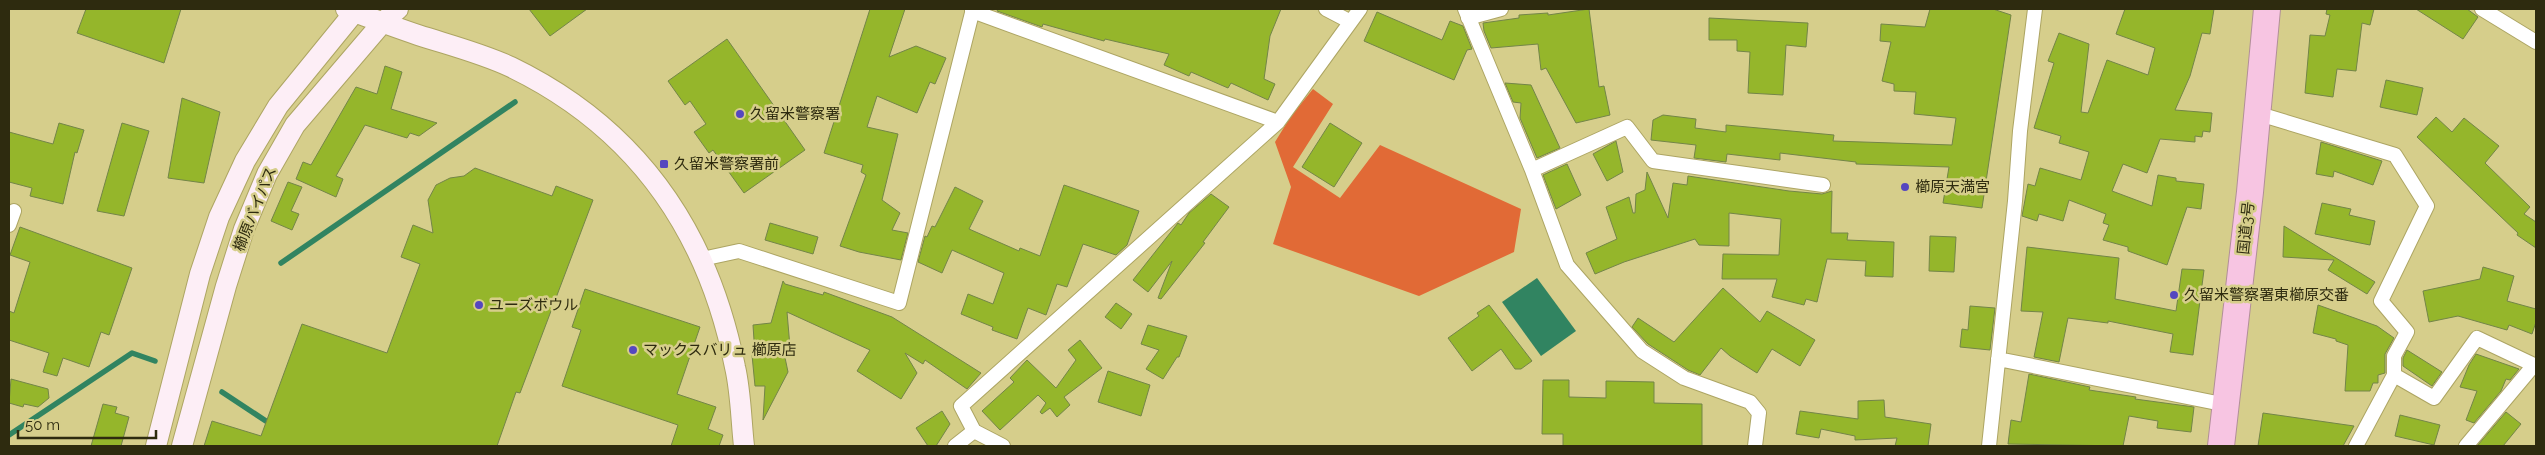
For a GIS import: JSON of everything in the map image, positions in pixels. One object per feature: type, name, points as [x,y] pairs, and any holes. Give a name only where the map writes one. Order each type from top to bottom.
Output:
[{"type":"highway","name":"国道3号","points":[[2221,446],[2227,405],[2267,9]]},
{"type":"street","name":"櫛原バイパス","points":[[182,446],[226,286],[244,230],[267,174],[295,125],[383,22],[398,9]]},
{"type":"street","points":[[1326,9],[1349,21]]},
{"type":"street","points":[[1003,446],[974,431],[961,406],[1278,122],[1349,21],[1360,9]]},
{"type":"street","points":[[1501,9],[1466,13],[1532,170],[1567,265],[1642,351],[1684,378],[1750,402],[1759,413],[1758,445]]},
{"type":"street","points":[[1989,446],[2015,201],[2020,132],[2035,9]]},
{"type":"street","points":[[2482,9],[2536,42]]},
{"type":"street","name":"櫛原バイパス","points":[[156,446],[200,274],[223,209],[245,161],[278,106],[352,10]]},
{"type":"street","points":[[352,10],[510,67],[556,92],[593,117],[632,152],[669,199],[702,259],[721,310],[736,368],[744,446]]},
{"type":"street","points":[[702,259],[739,252],[899,303],[972,10],[1278,122]]},
{"type":"street","points":[[2256,113],[2395,155],[2427,206],[2381,301],[2407,332],[2394,356],[2394,375],[2356,446]]},
{"type":"street","points":[[1532,170],[1627,127],[1654,161],[1823,186]]},
{"type":"street","points":[[9,225],[14,211]]},
{"type":"street","points":[[2394,375],[2434,398],[2477,338],[2534,365],[2466,446]]},
{"type":"street","points":[[1998,359],[2227,405]]},
{"type":"street","points":[[955,446],[974,431]]},
{"type":"shaded area","points":[[1313,89],[1333,104],[1293,167],[1340,198],[1380,145],[1521,209],[1514,252],[1419,296],[1273,244],[1291,187],[1275,142],[1291,116]]},
{"type":"shaded area","points":[[1537,278],[1576,331],[1541,356],[1502,302]]},
{"type":"building","points":[[86,9],[181,9],[164,63],[77,33]]},
{"type":"building","points":[[529,9],[587,9],[550,36]]},
{"type":"building","points":[[870,9],[905,9],[889,57],[916,46],[946,58],[935,84],[930,82],[917,113],[877,96],[867,127],[898,134],[882,200],[900,213],[892,230],[908,233],[901,260],[859,252],[840,246],[866,175],[861,172],[863,165],[824,153]]},
{"type":"building","points":[[998,9],[1281,9],[1270,36],[1264,79],[1275,84],[1268,100],[1231,83],[1228,88],[1191,72],[1189,76],[1164,65],[1169,54],[1105,39],[1104,41],[1043,24],[1042,27],[997,11]]},
{"type":"building","points":[[1589,9],[1599,87],[1604,86],[1610,115],[1576,123],[1546,68],[1541,70],[1538,44],[1491,48],[1483,23],[1519,18],[1519,15],[1548,13],[1548,15]]},
{"type":"building","points":[[1930,9],[1993,9],[2011,15],[1982,208],[1943,203],[1949,167],[1856,164],[1856,162],[1780,153],[1780,160],[1727,154],[1726,162],[1694,158],[1696,145],[1651,140],[1653,120],[1663,115],[1696,119],[1695,128],[1726,132],[1726,125],[1834,135],[1833,141],[1952,145],[1956,118],[1914,114],[1916,92],[1894,91],[1894,84],[1882,81],[1891,42],[1880,41],[1881,24],[1925,27]]},
{"type":"building","points":[[2125,9],[2214,9],[2210,34],[2202,33],[2190,76],[2175,110],[2212,113],[2210,132],[2203,131],[2202,137],[2195,136],[2195,142],[2160,139],[2147,173],[2123,164],[2112,191],[2152,206],[2158,175],[2176,178],[2176,181],[2204,184],[2201,209],[2187,207],[2167,265],[2128,251],[2128,247],[2103,240],[2109,225],[2103,223],[2106,214],[2069,200],[2063,221],[2039,214],[2037,221],[2022,216],[2028,184],[2035,186],[2040,168],[2081,180],[2089,152],[2059,143],[2061,136],[2034,128],[2054,63],[2048,61],[2059,33],[2089,44],[2081,112],[2088,113],[2107,60],[2148,75],[2155,48],[2116,34]]},
{"type":"building","points":[[2327,9],[2374,9],[2370,25],[2362,23],[2356,71],[2337,69],[2333,97],[2305,93],[2310,35],[2325,36],[2330,15],[2326,14]]},
{"type":"building","points":[[2416,9],[2467,9],[2478,17],[2463,39]]},
{"type":"building","points":[[1377,12],[1442,40],[1450,21],[1463,26],[1472,49],[1467,50],[1454,80],[1364,41]]},
{"type":"building","points":[[1709,18],[1808,23],[1806,47],[1786,45],[1783,95],[1748,93],[1750,52],[1737,51],[1737,40],[1709,40]]},
{"type":"building","name":"久留米警察署","points":[[727,39],[805,150],[744,193],[713,150],[709,153],[694,132],[706,124],[690,101],[685,105],[668,81]]},
{"type":"building","points":[[385,66],[402,72],[391,109],[437,123],[419,136],[410,133],[407,138],[365,125],[336,176],[343,179],[336,197],[296,179],[303,162],[311,165],[356,87],[377,94]]},
{"type":"building","points":[[2386,80],[2423,88],[2417,115],[2380,107]]},
{"type":"building","points":[[1505,83],[1531,85],[1560,148],[1537,158],[1520,118],[1521,103],[1513,102]]},
{"type":"building","points":[[182,98],[220,112],[204,183],[168,178]]},
{"type":"building","points":[[2436,117],[2452,132],[2464,118],[2499,146],[2485,163],[2530,207],[2524,214],[2536,222],[2536,248],[2517,235],[2518,233],[2417,137]]},
{"type":"building","points":[[59,123],[84,130],[77,153],[75,152],[63,204],[30,196],[32,188],[9,182],[9,132],[53,144]]},
{"type":"building","points":[[122,123],[149,131],[124,216],[97,211]]},
{"type":"building","points":[[1330,123],[1362,143],[1334,187],[1302,167]]},
{"type":"building","points":[[1616,141],[1623,172],[1607,181],[1593,154]]},
{"type":"building","points":[[2321,142],[2382,161],[2373,185],[2334,171],[2333,177],[2316,174]]},
{"type":"building","points":[[1567,164],[1581,195],[1556,209],[1543,175]]},
{"type":"building","points":[[475,168],[552,196],[556,186],[593,200],[520,393],[516,392],[497,446],[204,446],[212,421],[261,436],[302,324],[387,353],[420,264],[401,257],[413,225],[433,233],[428,200],[436,185],[450,178],[464,176]]},
{"type":"building","points":[[1647,172],[1668,218],[1673,183],[1687,185],[1688,176],[1789,191],[1822,194],[1832,191],[1831,233],[1848,233],[1847,240],[1894,242],[1893,277],[1865,276],[1866,261],[1827,259],[1817,302],[1806,299],[1804,305],[1772,297],[1777,279],[1722,279],[1723,254],[1779,255],[1781,219],[1729,213],[1729,246],[1699,245],[1695,239],[1624,262],[1595,274],[1586,253],[1617,239],[1606,207],[1629,197],[1633,213],[1635,213],[1636,194],[1645,190]]},
{"type":"building","points":[[288,182],[302,187],[291,211],[299,214],[292,230],[271,221]]},
{"type":"building","points":[[1064,185],[1139,211],[1127,245],[1116,255],[1083,244],[1067,287],[1057,284],[1046,315],[1028,308],[1017,339],[992,330],[993,327],[961,314],[968,294],[993,304],[1004,273],[952,250],[942,273],[918,262],[925,236],[927,237],[932,226],[935,227],[955,187],[983,201],[969,229],[1019,251],[1020,248],[1040,256]]},
{"type":"building","points":[[1211,194],[1229,207],[1203,242],[1205,243],[1161,299],[1158,298],[1172,261],[1148,292],[1133,280],[1178,223],[1181,225],[1189,213]]},
{"type":"building","points":[[2322,203],[2351,209],[2349,215],[2375,221],[2370,245],[2315,234]]},
{"type":"building","points":[[770,223],[818,237],[813,254],[765,240]]},
{"type":"building","points":[[2284,226],[2375,282],[2367,294],[2328,270],[2334,260],[2283,257]]},
{"type":"building","points":[[20,227],[132,268],[109,335],[101,332],[89,367],[63,358],[57,376],[43,372],[49,353],[9,340],[9,311],[14,313],[30,262],[10,255]]},
{"type":"building","points":[[1930,236],[1956,237],[1954,272],[1929,271]]},
{"type":"building","points":[[2027,247],[2119,258],[2115,299],[2176,311],[2182,269],[2204,270],[2193,355],[2170,352],[2173,334],[2108,321],[2108,323],[2068,318],[2059,362],[2034,357],[2043,312],[2021,311]]},
{"type":"building","points":[[2483,267],[2514,276],[2507,301],[2536,309],[2536,322],[2532,334],[2509,325],[2507,330],[2458,316],[2429,322],[2423,291],[2480,279]]},
{"type":"building","points":[[783,281],[785,284],[823,295],[824,292],[892,317],[981,373],[967,389],[925,360],[923,364],[905,353],[917,373],[901,399],[857,371],[870,350],[787,312],[790,347],[783,348],[788,372],[763,420],[765,386],[755,386],[752,355],[755,355],[753,325],[771,323]]},
{"type":"building","points":[[1723,288],[1760,322],[1767,311],[1815,340],[1800,366],[1772,349],[1757,373],[1721,348],[1700,375],[1688,370],[1648,344],[1632,327],[1638,318],[1674,342]]},
{"type":"building","name":"マックスバリュ 櫛原店","points":[[585,289],[700,327],[677,394],[716,407],[708,429],[723,435],[719,446],[671,446],[678,425],[562,386],[581,330],[572,327]]},
{"type":"building","points":[[1116,303],[1132,314],[1121,329],[1105,317]]},
{"type":"building","points":[[1489,305],[1532,361],[1521,369],[1515,369],[1501,349],[1472,371],[1448,338],[1479,316],[1477,313]]},
{"type":"building","points":[[2318,305],[2377,326],[2394,338],[2385,354],[2385,373],[2378,375],[2378,383],[2373,383],[2370,391],[2345,391],[2348,345],[2336,341],[2336,339],[2313,333]]},
{"type":"building","points":[[1970,306],[1995,308],[1990,350],[1960,347],[1962,329],[1968,330]]},
{"type":"building","points":[[1148,325],[1187,336],[1179,357],[1177,357],[1163,379],[1146,369],[1159,350],[1141,344]]},
{"type":"building","points":[[1080,340],[1102,368],[1064,397],[1070,405],[1057,417],[1050,408],[1042,414],[1040,412],[1046,403],[1038,395],[1000,430],[982,411],[1014,382],[1010,378],[1027,360],[1056,388],[1076,360],[1068,350]]},
{"type":"building","points":[[2407,350],[2442,372],[2432,386],[2403,366],[2403,358]]},
{"type":"building","points":[[2476,354],[2519,369],[2510,380],[2506,379],[2501,391],[2474,423],[2466,420],[2477,391],[2460,387]]},
{"type":"building","points":[[1108,371],[1150,385],[1141,416],[1098,402]]},
{"type":"building","points":[[2029,374],[2090,387],[2089,390],[2136,397],[2135,399],[2194,407],[2191,432],[2157,428],[2158,421],[2129,416],[2123,446],[2008,444],[2011,420],[2021,422]]},
{"type":"building","points":[[11,379],[48,389],[49,398],[38,407],[24,404],[23,407],[9,403]]},
{"type":"building","points":[[1543,380],[1569,380],[1569,397],[1606,398],[1606,381],[1654,382],[1654,403],[1702,404],[1702,446],[1563,446],[1563,434],[1542,434]]},
{"type":"building","points":[[1884,400],[1885,417],[1931,424],[1928,446],[1895,446],[1897,438],[1855,440],[1855,436],[1821,429],[1819,438],[1796,434],[1800,411],[1858,419],[1858,401]]},
{"type":"building","points":[[103,404],[117,407],[115,413],[129,417],[121,446],[91,446]]},
{"type":"building","points":[[942,411],[950,424],[936,446],[928,446],[916,428]]},
{"type":"building","points":[[2506,412],[2521,424],[2503,446],[2477,446]]},
{"type":"building","points":[[2263,413],[2354,426],[2343,446],[2258,446]]},
{"type":"building","points":[[2400,415],[2440,425],[2434,445],[2395,436]]},
{"type":"waterway","points":[[281,263],[515,102]]},
{"type":"waterway","points":[[9,435],[132,353],[155,361]]},
{"type":"waterway","points":[[222,392],[272,425]]},
{"type":"place","name":"久留米警察署","points":[[740,114]]},
{"type":"place","name":"久留米警察署前","points":[[664,164]]},
{"type":"place","name":"櫛原天満宮","points":[[1905,187]]},
{"type":"place","name":"久留米警察署東櫛原交番","points":[[2174,295]]},
{"type":"place","name":"ユーズボウル","points":[[479,305]]},
{"type":"place","name":"マックスバリュ 櫛原店","points":[[633,350]]}]
